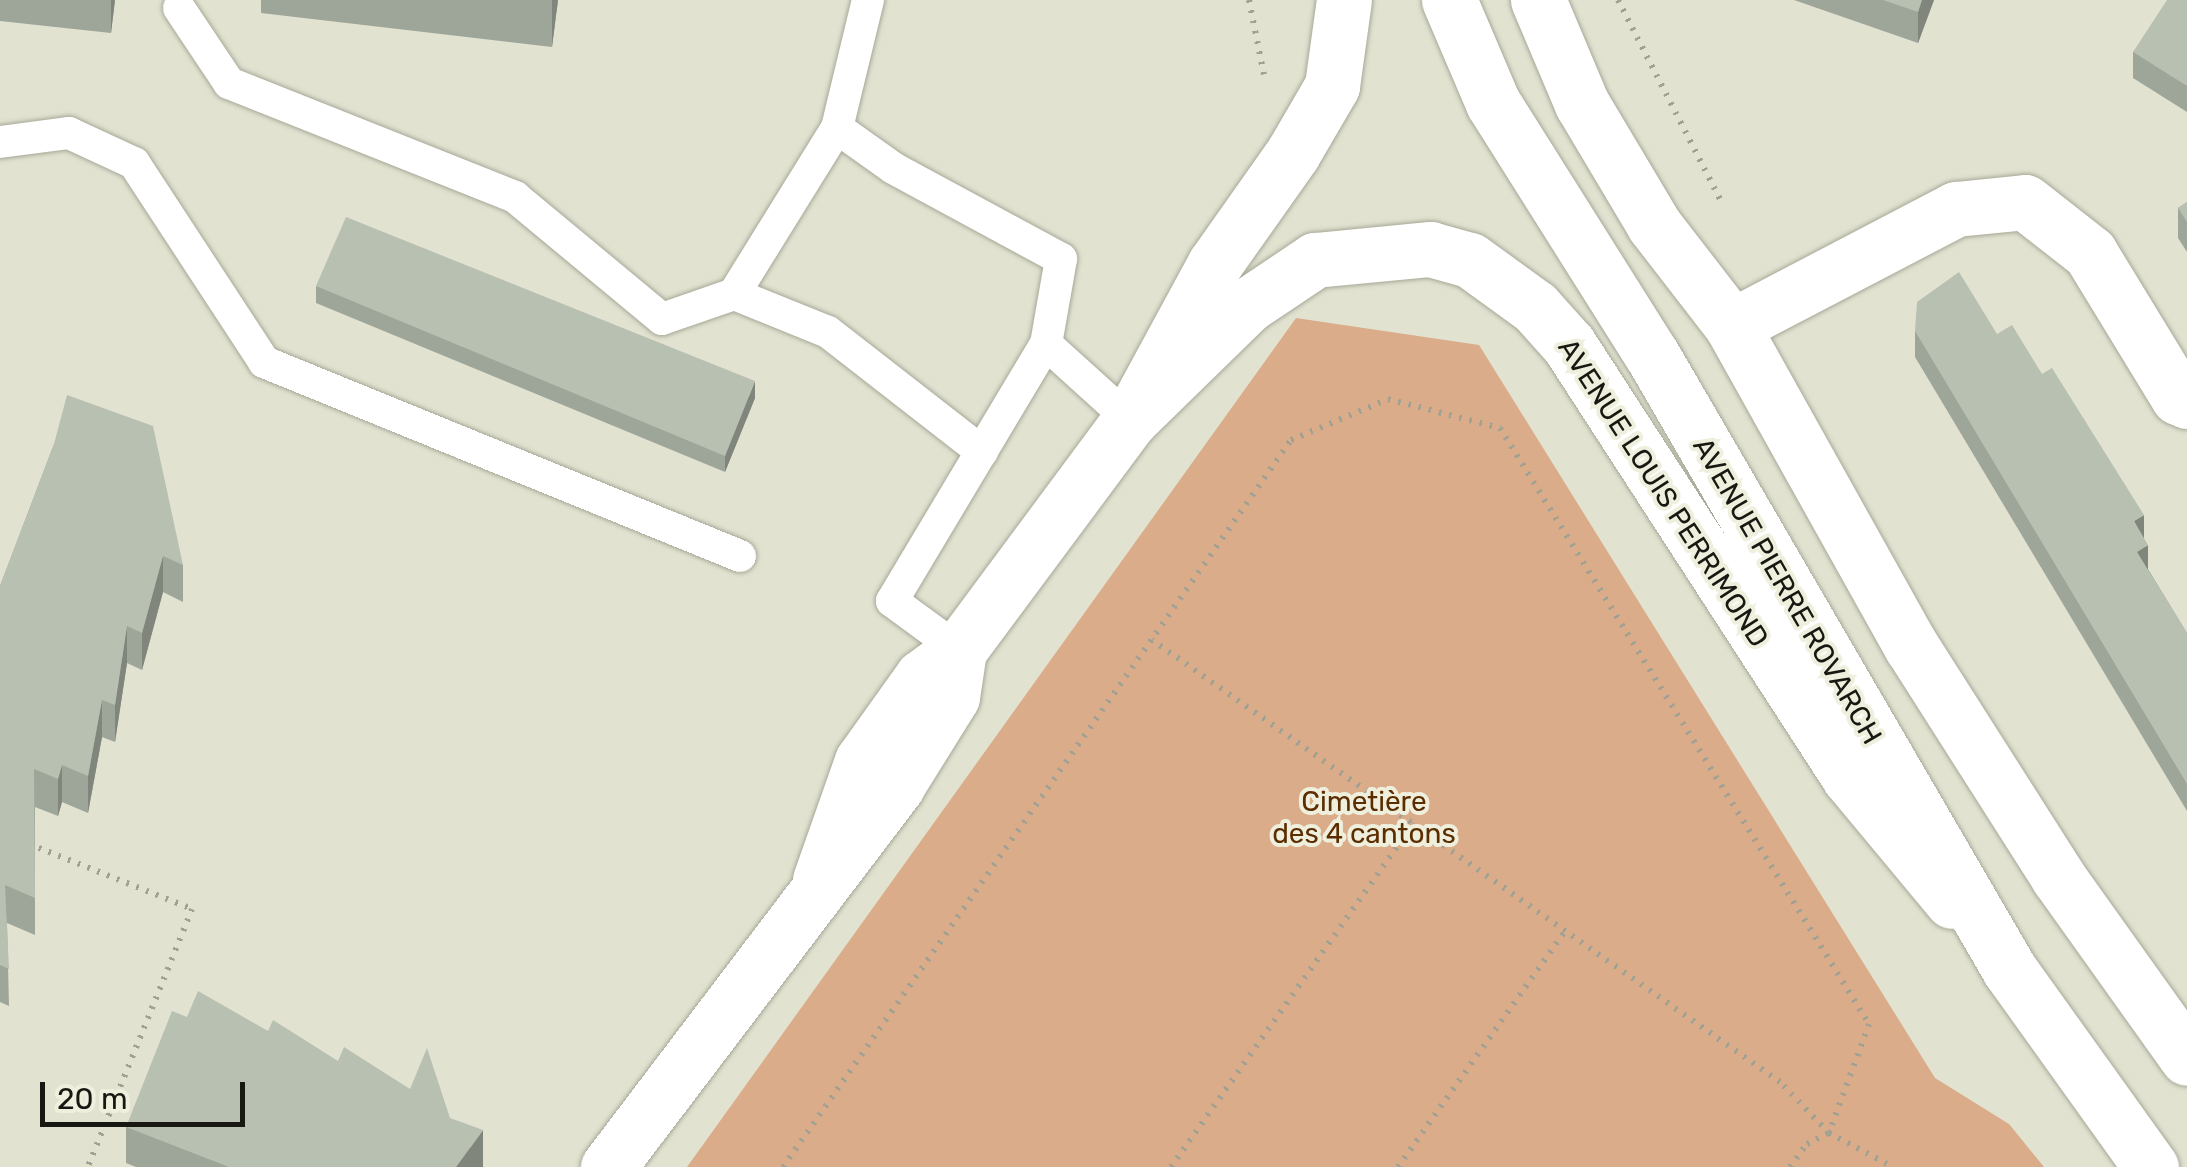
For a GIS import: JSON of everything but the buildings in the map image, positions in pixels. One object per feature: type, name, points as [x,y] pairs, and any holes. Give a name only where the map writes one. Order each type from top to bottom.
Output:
[{"type":"street","name":"AVENUE LOUIS PERRIMOND","points":[[608,1167],[820,880],[918,717],[952,696],[959,650],[1130,420],[1214,265],[1332,86],[1344,0]]},
{"type":"street","name":"AVENUE PIERRE ROVARCH","points":[[1449,0],[1493,103],[1652,356],[2008,969],[2151,1167]]},
{"type":"street","points":[[1538,0],[1582,104],[1645,210],[1732,326],[1911,646],[2058,878],[2187,1058]]},
{"type":"street","points":[[1732,326],[1956,210],[2026,202],[2090,253],[2178,396],[2187,401]]},
{"type":"street","name":"AVENUE LOUIS PERRIMOND","points":[[1130,420],[1248,306],[1315,260],[1430,249],[1470,260],[1535,308],[1569,345],[1849,777],[2008,969]]},
{"type":"lane","points":[[179,8],[229,83],[515,197],[662,320],[734,294],[837,128],[868,0]]},
{"type":"lane","points":[[837,128],[893,168],[1061,259],[1046,344],[892,601],[959,650]]},
{"type":"lane","points":[[0,142],[69,133],[134,164],[264,362],[740,556]]},
{"type":"lane","points":[[734,294],[828,332],[982,452]]},
{"type":"lane","points":[[1046,344],[1130,420]]},
{"type":"path","points":[[1249,0],[1266,85]]},
{"type":"path","points":[[784,1167],[1291,440],[1388,399],[1500,428],[1869,1024],[1829,1133],[1807,1144],[1790,1167]]},
{"type":"path","points":[[1152,640],[1780,1082],[1829,1133],[1893,1167]]},
{"type":"path","points":[[1171,1167],[1414,824]]},
{"type":"path","points":[[18,839],[192,909],[88,1167]]},
{"type":"path","points":[[1398,1167],[1566,930]]},
{"type":"green space","name":"Cimetière des 4 cantons","points":[[1296,318],[1479,345],[1935,1078],[2009,1124],[2044,1167],[687,1167]]}]
